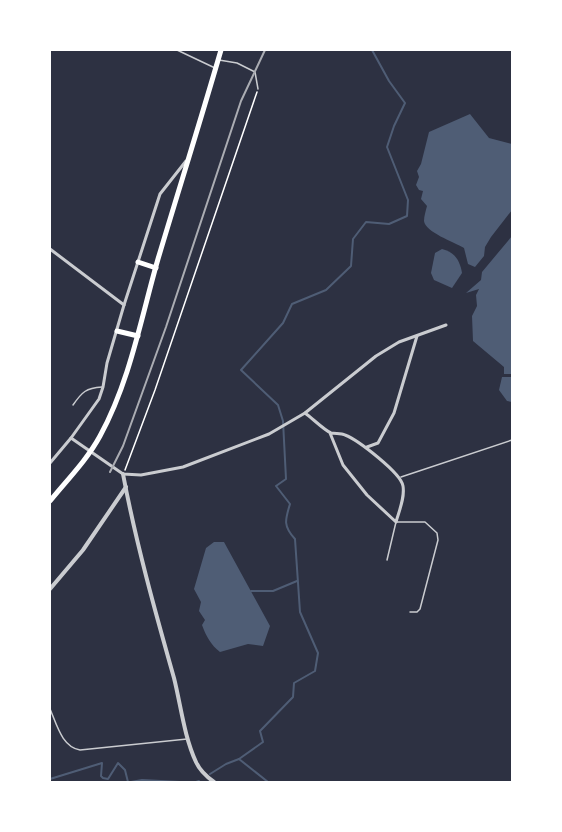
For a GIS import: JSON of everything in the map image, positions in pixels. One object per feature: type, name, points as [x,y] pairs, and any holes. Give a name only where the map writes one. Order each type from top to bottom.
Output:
[{"type":"main road","points":[[50,501],[79,468],[100,436],[138,336],[221,50]]},
{"type":"main road","points":[[138,262],[156,268]]},
{"type":"main road","points":[[117,331],[138,336]]},
{"type":"street","points":[[50,463],[94,406],[103,387],[107,363],[124,304],[160,194],[189,157]]},
{"type":"street","points":[[50,249],[124,304]]},
{"type":"street","points":[[71,438],[121,473],[141,476],[183,467],[269,434],[290,423],[376,356],[399,342],[446,326]]},
{"type":"street","points":[[367,447],[378,443],[394,413],[417,336]]},
{"type":"street","points":[[305,413],[330,433],[343,465],[367,495],[396,522],[403,497],[400,477],[372,455],[367,447],[344,434],[330,433]]},
{"type":"street","points":[[121,473],[188,739],[197,765],[214,783]]},
{"type":"street","points":[[50,589],[83,550],[126,487]]},
{"type":"lane","points":[[177,50],[216,68]]},
{"type":"lane","points":[[218,60],[237,63],[255,72],[258,88]]},
{"type":"lane","points":[[73,405],[88,388],[103,387]]},
{"type":"lane","points":[[400,477],[513,440]]},
{"type":"lane","points":[[387,560],[396,522],[425,522],[437,533],[438,540],[420,609],[417,612],[410,612]]},
{"type":"lane","points":[[50,709],[66,744],[80,750],[188,739]]},
{"type":"path","points":[[121,473],[155,390],[258,88]]},
{"type":"water","points":[[470,114],[489,138],[512,144],[512,210],[491,237],[485,247],[484,256],[475,267],[468,264],[464,248],[434,233],[426,225],[424,219],[427,206],[421,199],[423,191],[419,190],[416,185],[419,177],[417,171],[429,132]]},
{"type":"water","points":[[512,236],[512,374],[504,374],[504,367],[473,341],[472,316],[477,306],[476,295],[479,289],[466,293],[481,280],[482,272]]},
{"type":"water","points":[[442,249],[454,255],[461,269],[462,273],[452,288],[434,280],[431,273],[435,253]]},
{"type":"water","points":[[502,377],[512,377],[512,402],[507,401],[499,390]]},
{"type":"water","points":[[214,542],[224,542],[270,626],[263,646],[248,644],[220,652],[205,633],[202,625],[205,620],[199,611],[201,602],[194,589],[206,548]]},
{"type":"waterway","points":[[268,782],[239,759],[263,742],[260,731],[293,697],[294,683],[315,671],[318,653],[300,612],[295,539],[286,523],[290,504],[276,486],[286,479],[283,421],[278,405],[241,370],[283,323],[292,304],[326,290],[351,266],[353,239],[366,222],[389,224],[407,216],[408,200],[387,147],[405,103],[389,81],[372,50]]},
{"type":"waterway","points":[[251,591],[273,591],[297,581]]},
{"type":"waterway","points":[[210,774],[239,759]]},
{"type":"waterway","points":[[50,779],[102,763],[101,776],[108,779],[118,763],[125,770],[128,782]]},
{"type":"waterway","points":[[131,782],[142,780],[180,782]]},
{"type":"railway","points":[[110,472],[123,446],[166,327],[241,101],[265,50]]}]
